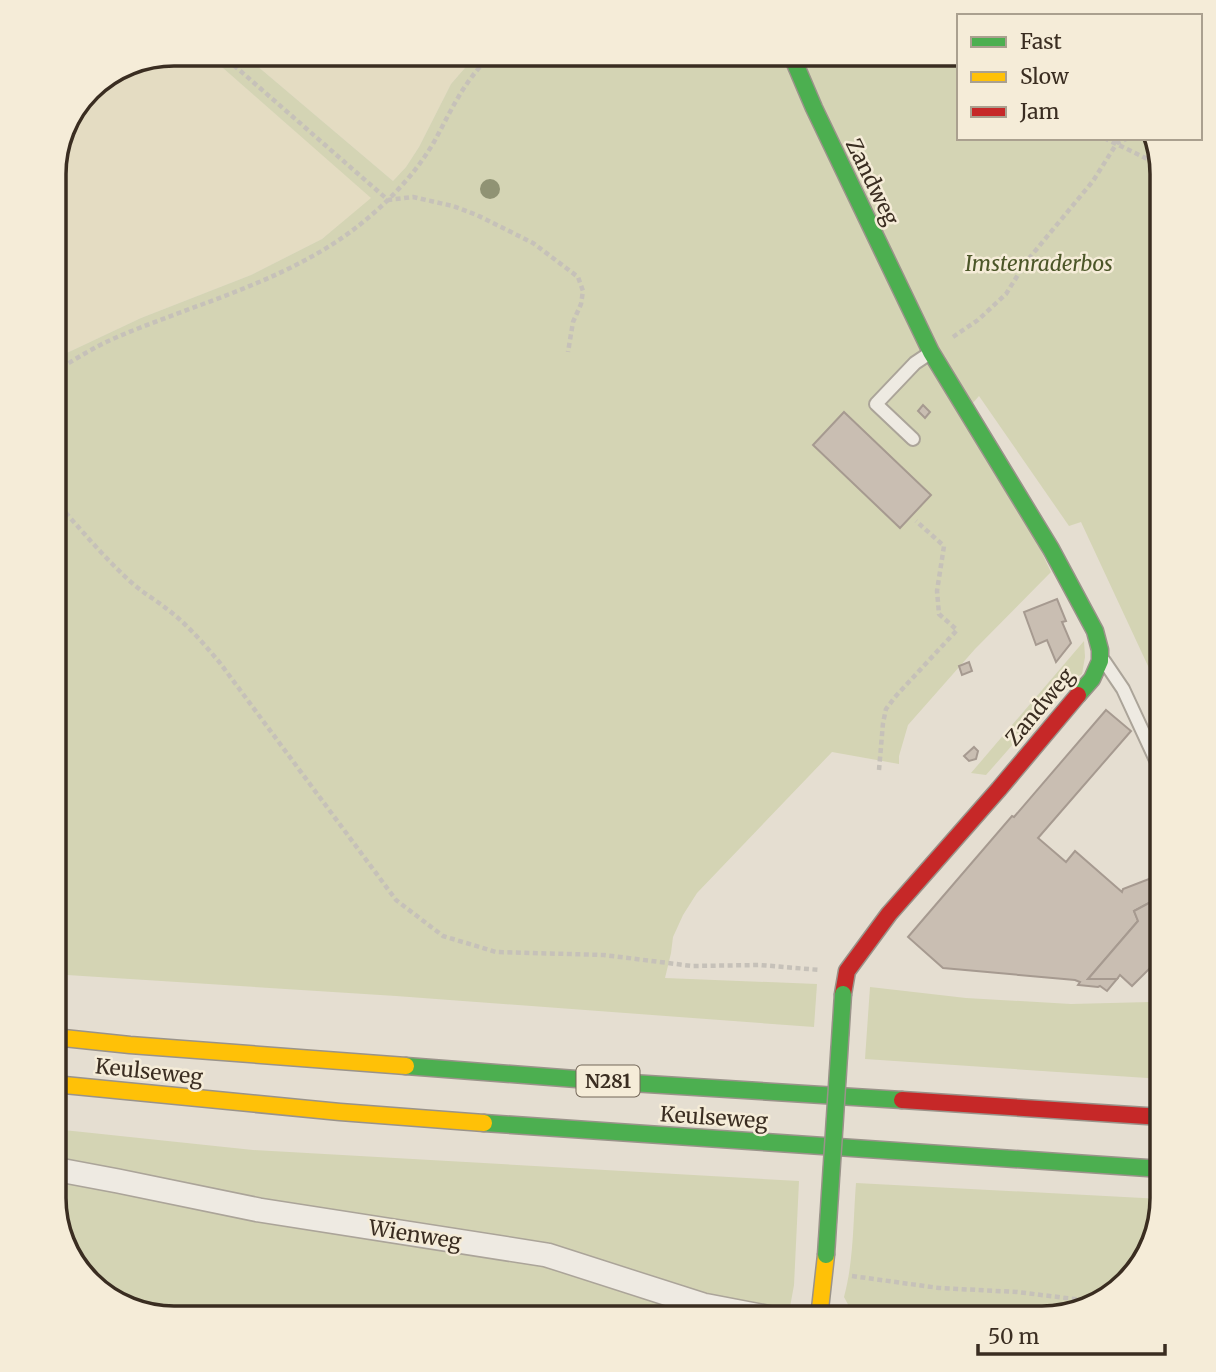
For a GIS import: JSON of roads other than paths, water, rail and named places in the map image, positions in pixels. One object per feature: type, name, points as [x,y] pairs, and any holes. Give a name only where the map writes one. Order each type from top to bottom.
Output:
[{"type":"main road","name":"Zandweg","points":[[797,67],[931,352],[1057,560],[1095,631],[1102,658],[1092,679],[889,915],[846,971],[821,1306]]},
{"type":"main road","name":"Keulseweg","points":[[67,1038],[615,1082],[1150,1116]]},
{"type":"main road","name":"Keulseweg","points":[[67,1085],[340,1112],[567,1130],[1150,1168]]},
{"type":"main road","points":[[67,1092],[143,1093]]},
{"type":"street","name":"Wienweg","points":[[67,1172],[259,1210],[547,1255],[708,1306]]},
{"type":"lane","points":[[913,439],[876,404],[915,363],[931,352]]},
{"type":"lane","points":[[1102,658],[1123,689],[1150,747]]},
{"type":"park label","name":"Imstenraderbos","points":[[1039,264]]}]
